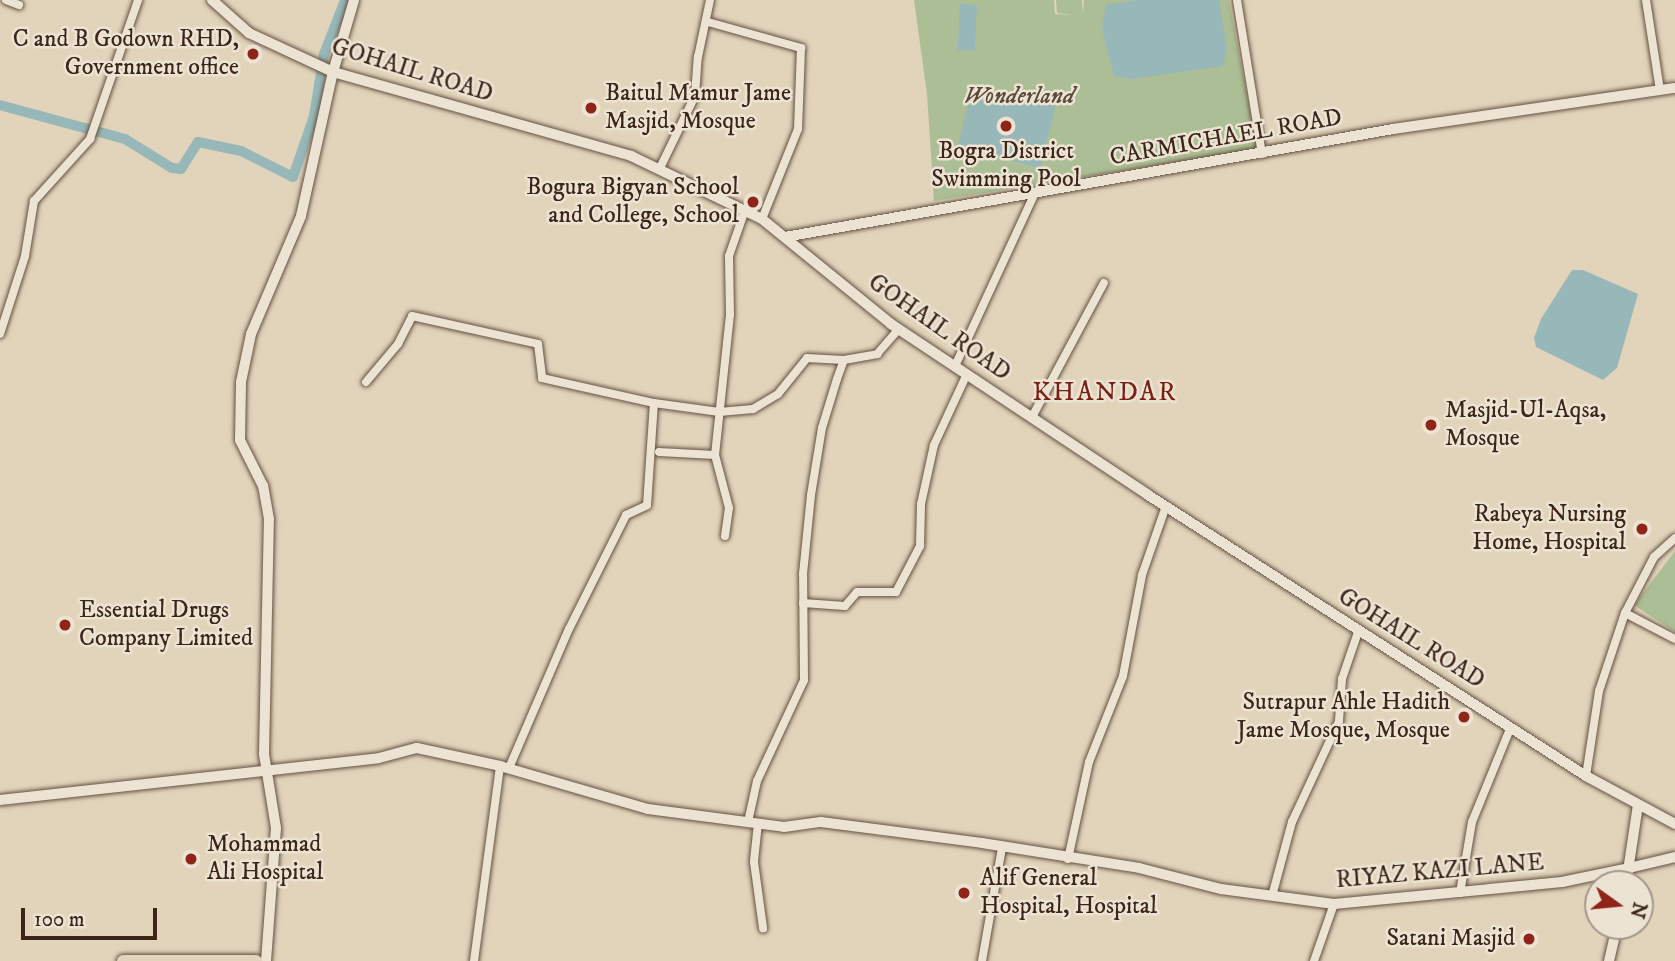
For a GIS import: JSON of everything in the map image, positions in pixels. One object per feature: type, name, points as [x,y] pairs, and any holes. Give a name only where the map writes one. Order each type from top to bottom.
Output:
[{"type":"highway","points":[[124,961],[256,961]]},
{"type":"main road","name":"GOHAIL ROAD","points":[[212,0],[248,33],[330,71],[588,143],[660,168],[762,219],[899,329],[1166,506],[1358,632],[1469,698],[1510,729],[1586,776],[1675,824]]},
{"type":"main road","name":"RIYAZ KAZI LANE","points":[[1629,868],[1675,857]]},
{"type":"street","points":[[6,0],[19,5]]},
{"type":"street","points":[[0,334],[25,257],[34,201],[93,132],[138,0]]},
{"type":"street","points":[[266,961],[276,828],[266,771],[269,519],[263,486],[240,440],[241,382],[251,334],[302,216],[330,71],[354,0]]},
{"type":"street","points":[[660,168],[695,96],[698,57],[708,22],[710,0]]},
{"type":"street","points":[[1237,0],[1262,154]]},
{"type":"street","points":[[1647,0],[1660,90]]},
{"type":"street","points":[[708,22],[801,48],[798,129],[762,219]]},
{"type":"street","name":"CARMICHAEL ROAD","points":[[785,237],[1393,129],[1675,88]]},
{"type":"street","points":[[955,366],[1035,192]]},
{"type":"street","points":[[725,536],[729,508],[715,455],[730,314],[729,257],[745,210]]},
{"type":"street","points":[[1032,417],[1104,283]]},
{"type":"street","points":[[366,382],[398,344],[412,316],[538,344],[542,378],[654,403],[719,412],[753,410],[778,394],[807,358],[844,360],[877,354],[899,329]]},
{"type":"street","points":[[763,928],[754,862],[753,822],[757,781],[804,680],[803,603],[815,461],[844,360]]},
{"type":"street","points":[[803,603],[845,606],[856,592],[896,592],[920,546],[921,504],[934,445],[967,374]]},
{"type":"street","points":[[474,961],[505,767],[626,515],[647,505],[654,403]]},
{"type":"street","points":[[659,452],[715,455]]},
{"type":"street","points":[[1068,859],[1089,761],[1123,676],[1142,575],[1166,506]]},
{"type":"street","points":[[1586,776],[1599,691],[1625,613],[1654,557],[1675,538]]},
{"type":"street","points":[[1625,613],[1675,639]]},
{"type":"street","points":[[1272,896],[1292,822],[1339,721],[1342,679],[1358,632]]},
{"type":"street","points":[[1461,893],[1472,822],[1510,729]]},
{"type":"street","name":"RIYAZ KAZI LANE","points":[[0,800],[379,758],[416,748],[505,767],[648,809],[784,827],[821,822],[1002,847],[1139,868],[1272,896],[1334,904],[1562,882],[1629,868]]},
{"type":"street","points":[[1629,868],[1638,805]]},
{"type":"street","points":[[982,961],[1002,847]]},
{"type":"street","points":[[1314,961],[1334,904]]},
{"type":"street","points":[[1609,961],[1613,940]]},
{"type":"green space","name":"Wonderland","points":[[914,0],[1054,0],[1055,14],[1074,15],[1057,13],[1056,0],[1082,0],[1083,15],[1084,0],[1229,0],[1257,149],[934,201],[927,94]]},
{"type":"green space","points":[[1675,551],[1675,632],[1634,605]]},
{"type":"water","points":[[1138,0],[1219,0],[1227,49],[1223,66],[1131,79],[1114,76],[1102,29],[1106,5]]},
{"type":"water","points":[[960,4],[977,5],[975,51],[958,50]]},
{"type":"water","name":"Bogra District Swimming Pool","points":[[973,86],[1055,107],[1040,168],[958,147]]},
{"type":"water","points":[[1572,270],[1583,270],[1638,294],[1617,368],[1603,380],[1536,347],[1534,338],[1541,319]]},
{"type":"waterway","points":[[0,105],[125,139],[172,168],[181,169],[198,142],[241,151],[293,177],[314,116],[324,54],[345,0]]},
{"type":"place","name":"C and B Godown RHD, Government office","points":[[253,54]]},
{"type":"place","name":"Baitul Mamur Jame Masjid, Mosque","points":[[591,108]]},
{"type":"place","name":"Bogra District Swimming Pool","points":[[1006,126]]},
{"type":"place","name":"Bogura Bigyan School and College, School","points":[[753,202]]},
{"type":"place","name":"Masjid-Ul-Aqsa, Mosque","points":[[1431,425]]},
{"type":"place","name":"Rabeya Nursing Home, Hospital","points":[[1642,529]]},
{"type":"place","name":"Essential Drugs Company Limited","points":[[65,625]]},
{"type":"place","name":"Sutrapur Ahle Hadith Jame Mosque, Mosque","points":[[1464,717]]},
{"type":"place","name":"Mohammad Ali Hospital","points":[[191,859]]},
{"type":"place","name":"Alif General Hospital, Hospital","points":[[964,893]]},
{"type":"place","name":"Satani Masjid","points":[[1529,939]]},
{"type":"district","name":"KHANDAR","points":[[1105,393]]}]
